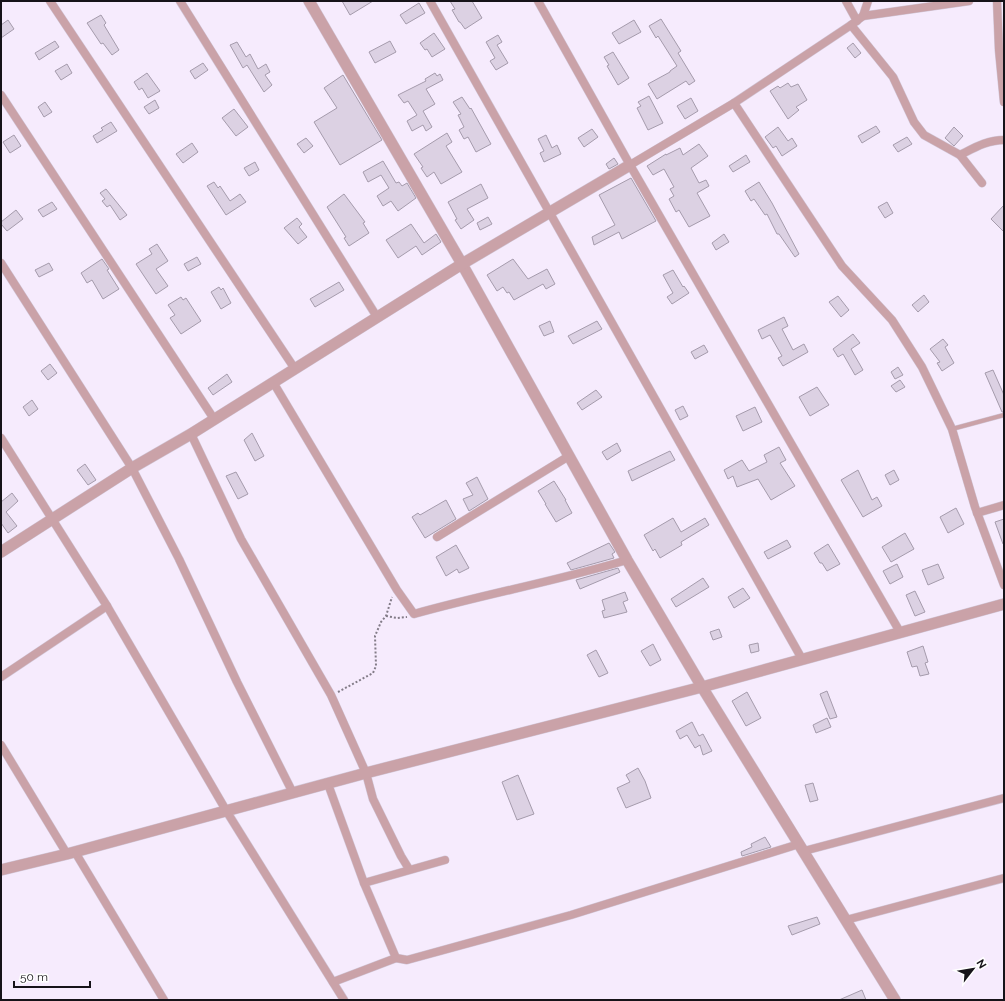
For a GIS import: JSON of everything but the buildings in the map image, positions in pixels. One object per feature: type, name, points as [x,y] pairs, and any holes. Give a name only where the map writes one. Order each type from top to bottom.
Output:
[{"type":"street","points":[[50,1],[295,369]]},
{"type":"street","points":[[180,1],[377,317]]},
{"type":"street","points":[[309,1],[462,264],[627,560],[702,687],[895,1000]]},
{"type":"street","points":[[430,1],[802,659]]},
{"type":"street","points":[[538,1],[630,165],[900,632]]},
{"type":"street","points":[[846,1],[893,77],[914,122],[924,135],[960,155],[982,183]]},
{"type":"street","points":[[857,21],[868,1]]},
{"type":"street","points":[[1,552],[132,468],[191,434],[462,264],[734,103],[857,21],[969,1]]},
{"type":"street","points":[[997,1],[999,50],[1004,102]]},
{"type":"street","points":[[1,95],[214,419]]},
{"type":"street","points":[[734,103],[842,266],[892,320],[922,367],[952,429],[977,513],[1004,585]]},
{"type":"street","points":[[960,155],[994,140],[1004,140]]},
{"type":"street","points":[[1,263],[132,468],[179,559],[237,682],[293,793]]},
{"type":"street","points":[[273,382],[397,590],[414,614],[556,580],[627,560]]},
{"type":"street","points":[[191,434],[241,539],[332,695],[366,774],[373,799],[401,856],[410,869]]},
{"type":"street","points":[[1,438],[107,606],[227,812],[344,1000]]},
{"type":"street","points":[[437,537],[569,456]]},
{"type":"street","points":[[977,513],[1004,505]]},
{"type":"street","points":[[1,870],[71,853],[293,793],[702,687],[1004,604]]},
{"type":"street","points":[[1,677],[107,606]]},
{"type":"street","points":[[1,745],[164,1000]]},
{"type":"street","points":[[328,784],[364,883],[396,958]]},
{"type":"street","points":[[333,982],[396,958],[407,960],[801,848],[1004,798]]},
{"type":"street","points":[[364,883],[445,860]]},
{"type":"street","points":[[846,920],[1004,878]]},
{"type":"lane","points":[[952,429],[1004,415]]},
{"type":"path","points":[[332,695],[373,673],[376,666],[375,636],[381,622],[386,616],[390,601],[397,590]]},
{"type":"path","points":[[386,616],[405,618],[414,614]]}]
